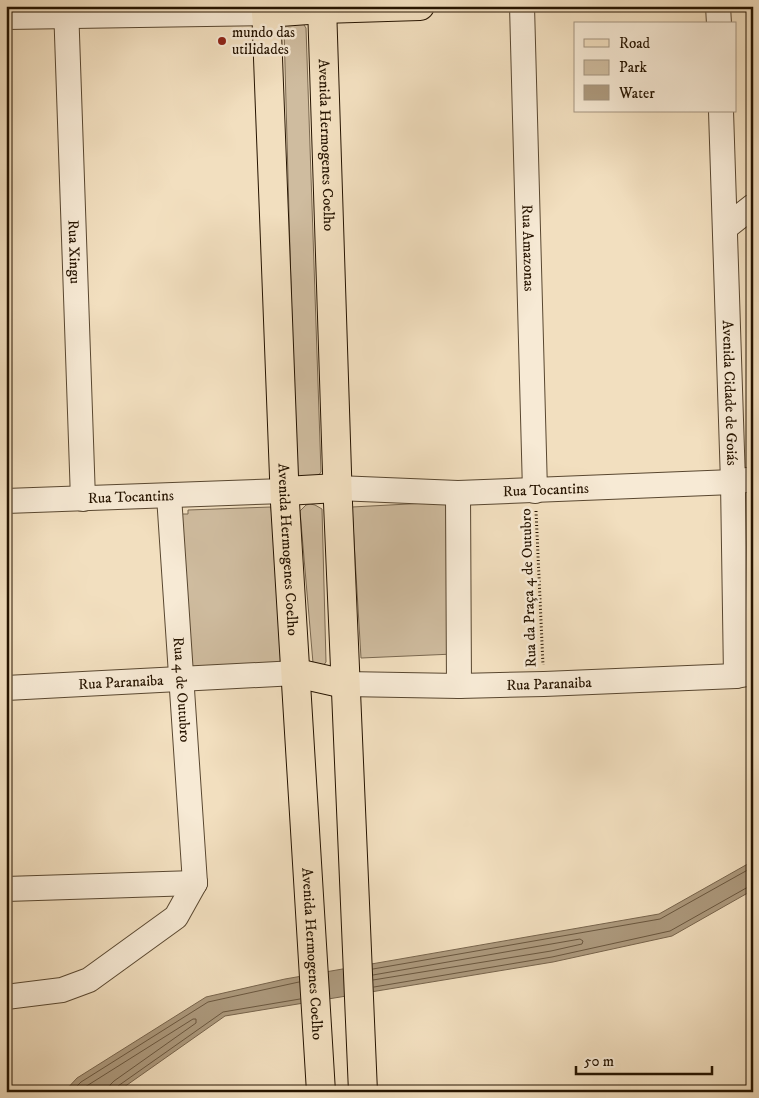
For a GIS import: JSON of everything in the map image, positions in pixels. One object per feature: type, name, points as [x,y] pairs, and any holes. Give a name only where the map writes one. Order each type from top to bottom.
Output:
[{"type":"main road","points":[[266,10],[420,6]]},
{"type":"main road","name":"Avenida Hermogenes Coelho","points":[[322,8],[337,488],[363,1092]]},
{"type":"main road","name":"Avenida Hermogenes Coelho","points":[[266,10],[285,491],[321,1092]]},
{"type":"main road","points":[[285,491],[337,488]]},
{"type":"main road","points":[[296,673],[345,684]]},
{"type":"street","name":"Rua Amazonas","points":[[522,6],[535,490]]},
{"type":"street","points":[[718,6],[718,22]]},
{"type":"street","points":[[6,17],[67,11],[266,10]]},
{"type":"street","name":"Rua Xingu","points":[[67,11],[83,499]]},
{"type":"street","name":"Avenida Cidade de Goiás","points":[[721,112],[725,228],[743,481],[744,674]]},
{"type":"street","points":[[725,228],[753,206]]},
{"type":"street","name":"Rua Tocantins","points":[[337,488],[458,493],[743,481]]},
{"type":"street","name":"Rua Tocantins","points":[[6,501],[285,491]]},
{"type":"street","points":[[458,493],[459,686]]},
{"type":"street","name":"Rua 4 de Outubro","points":[[168,496],[195,883]]},
{"type":"street","name":"Rua Paranaiba","points":[[6,688],[296,673]]},
{"type":"street","name":"Rua Paranaiba","points":[[345,684],[459,686],[544,684],[744,674]]},
{"type":"street","points":[[6,889],[195,883]]},
{"type":"street","points":[[6,997],[62,990],[89,980],[176,917],[195,883]]},
{"type":"path","name":"Rua da Praça 4 de Outubro","points":[[535,490],[544,684]]},
{"type":"green space","points":[[302,22],[306,28],[321,472],[318,476],[302,479],[296,473],[284,28],[285,25]]},
{"type":"green space","points":[[446,502],[454,654],[361,658],[352,507]]},
{"type":"green space","points":[[310,504],[322,509],[326,662],[323,666],[313,663],[300,511]]},
{"type":"green space","points":[[271,507],[286,664],[189,669],[182,514],[188,514],[188,510]]},
{"type":"water","points":[[753,861],[753,890],[672,936],[553,962],[225,1016],[117,1092],[64,1092],[77,1078],[206,997],[285,979],[659,914]]},
{"type":"place","name":"mundo das utilidades","points":[[222,41]]}]
